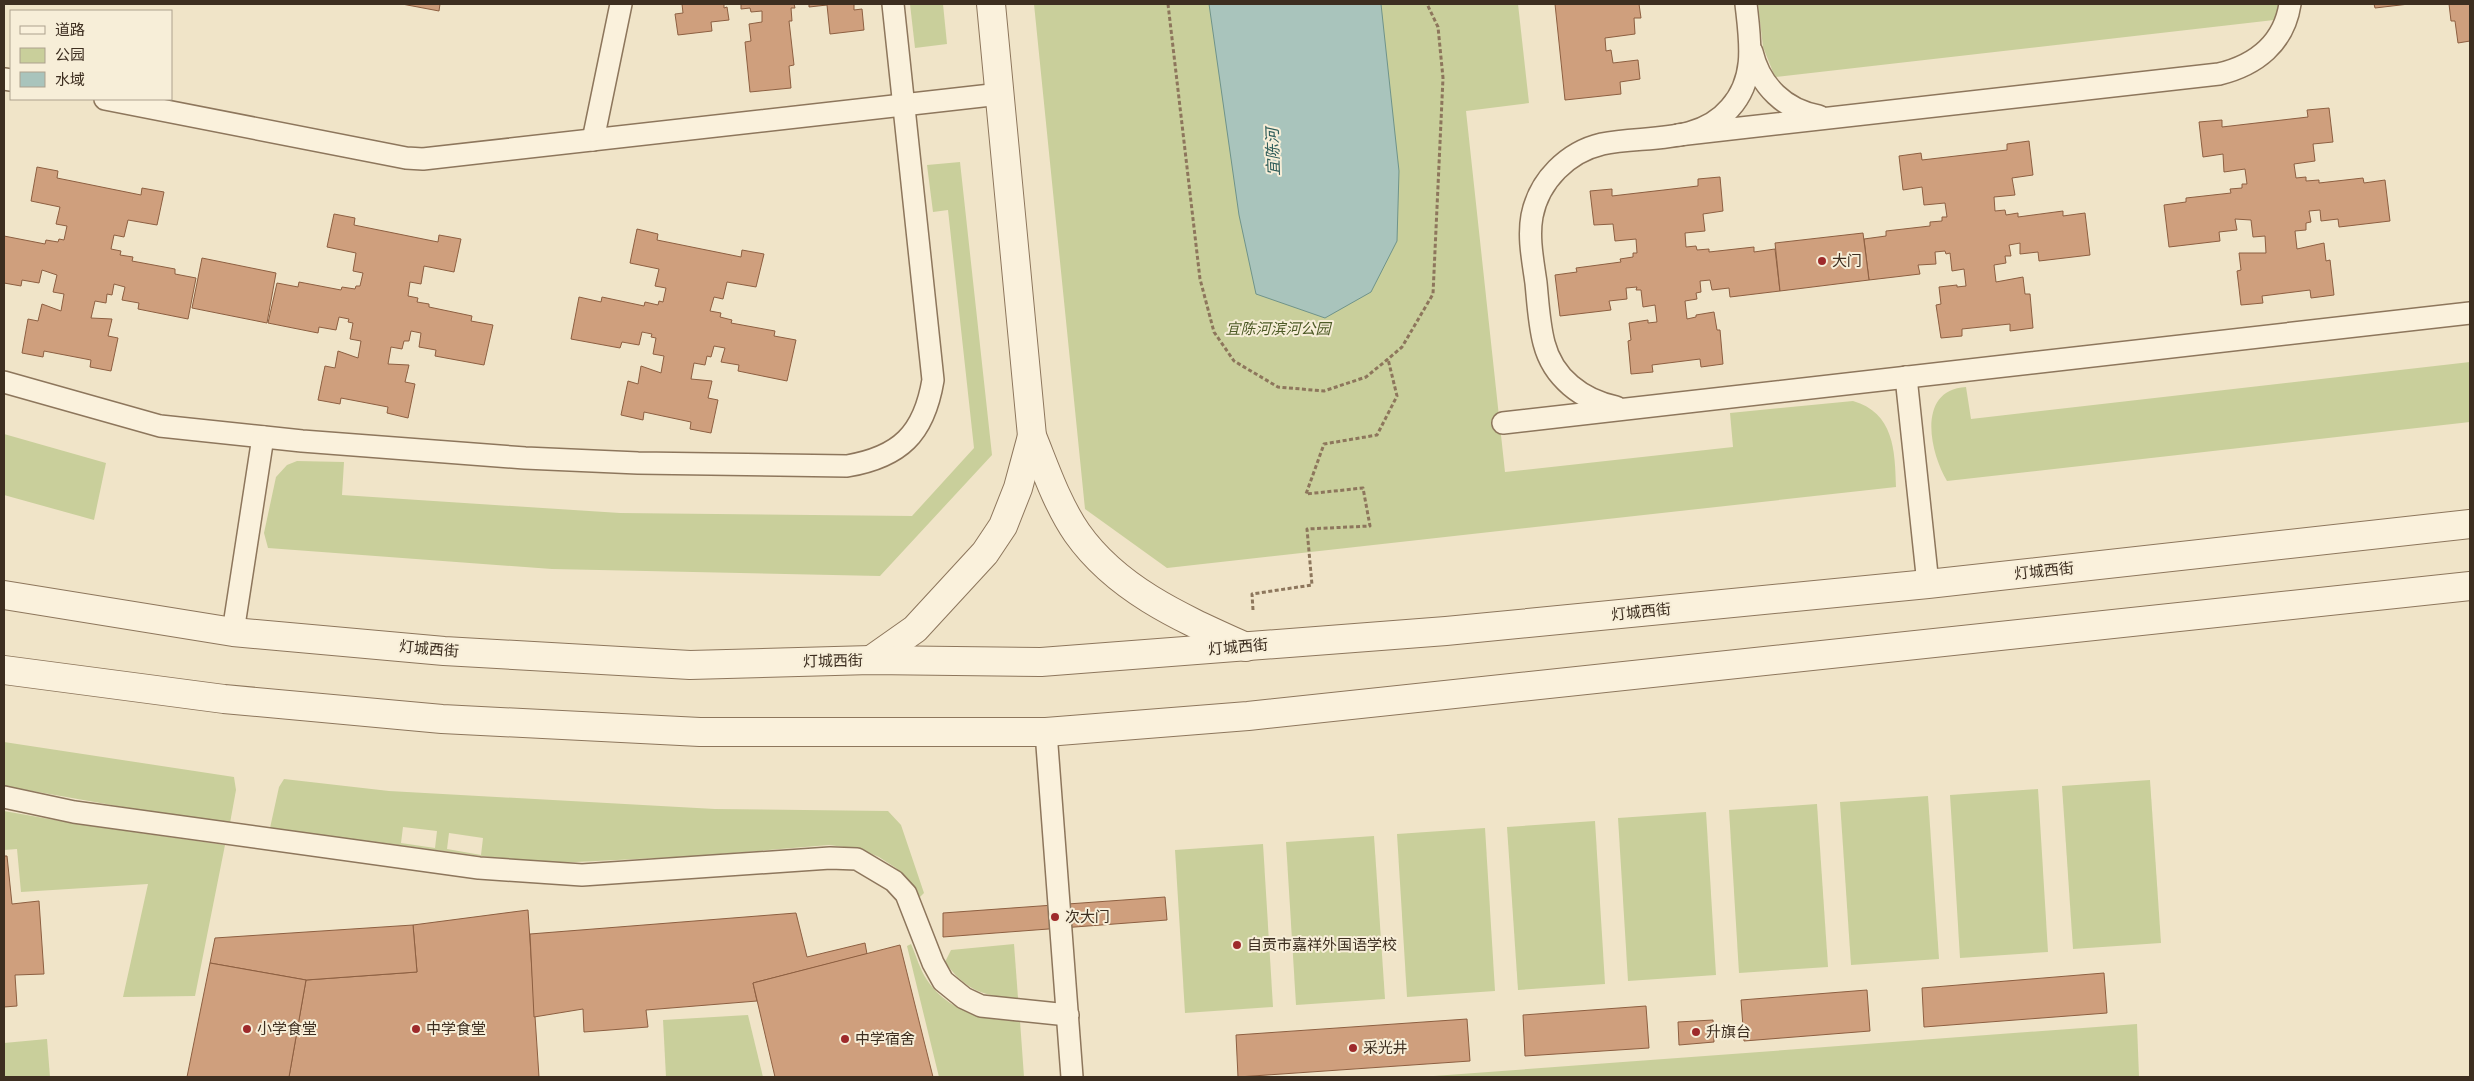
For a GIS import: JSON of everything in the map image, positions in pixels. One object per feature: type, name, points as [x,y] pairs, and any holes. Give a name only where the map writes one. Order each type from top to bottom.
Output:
[{"type":"street","points":[[991,4],[1032,436],[1055,493],[1077,533],[1110,570],[1148,600],[1187,621],[1252,646]]},
{"type":"street","points":[[871,660],[916,629],[985,553],[1003,526],[1018,488],[1032,436]]},
{"type":"street","name":"灯城西街","points":[[4,595],[234,632],[444,651],[690,664],[871,660],[1041,662],[1456,630],[1928,584],[2470,524]]},
{"type":"street","points":[[4,670],[224,699],[442,719],[700,732],[1046,732],[1268,714],[2470,586]]},
{"type":"lane","points":[[593,140],[621,4]]},
{"type":"lane","points":[[4,382],[160,426],[263,437],[473,455],[638,463],[847,466],[873,462],[890,454],[904,442],[925,414],[933,380],[892,4]]},
{"type":"lane","points":[[1746,4],[1751,49],[1760,76],[1781,100],[1798,110],[1833,118]]},
{"type":"lane","points":[[1634,408],[1608,405],[1580,394],[1563,379],[1549,357],[1541,332],[1531,241],[1532,215],[1543,187],[1561,165],[1574,155],[1603,144],[2234,71],[2257,59],[2267,50],[2285,24],[2290,4]]},
{"type":"lane","points":[[1678,135],[1704,128],[1730,108],[1746,81],[1751,49]]},
{"type":"lane","points":[[110,100],[406,158],[423,159],[1000,94]]},
{"type":"lane","points":[[1503,423],[2470,313]]},
{"type":"lane","points":[[1906,377],[1928,584]]},
{"type":"lane","points":[[234,632],[263,437]]},
{"type":"lane","points":[[1046,732],[1072,1077]]},
{"type":"lane","points":[[4,797],[74,812],[479,868],[582,875],[830,858],[857,859],[894,881],[906,894],[933,963],[943,980],[964,998],[981,1006],[1068,1015]]},
{"type":"path","points":[[1168,4],[1200,279],[1214,332],[1234,361],[1278,387],[1324,391],[1366,377],[1402,347],[1433,294],[1443,78],[1438,27],[1427,4]]},
{"type":"path","points":[[1252,646],[1252,594],[1312,585],[1307,529],[1370,526],[1363,488],[1306,494],[1324,444],[1376,435],[1397,396],[1388,359]]},
{"type":"green space","points":[[910,4],[943,4],[947,44],[915,48]]},
{"type":"green space","name":"宜陈河滨河公园","points":[[1034,4],[1518,4],[1529,103],[1466,111],[1505,472],[1733,447],[1730,413],[1853,401],[1877,414],[1890,435],[1895,460],[1896,487],[1167,568],[1085,509]]},
{"type":"green space","points":[[1758,4],[2279,4],[2274,20],[1775,77],[1763,47]]},
{"type":"green space","points":[[960,162],[992,455],[880,576],[552,569],[268,548],[264,533],[276,477],[287,465],[297,461],[344,462],[342,495],[620,513],[912,516],[974,448],[948,210],[933,212],[927,165]]},
{"type":"green space","points":[[2470,362],[2470,422],[1947,481],[1941,469],[1932,440],[1931,425],[1934,411],[1940,399],[1950,391],[1966,387],[1971,419]]},
{"type":"green space","points":[[4,434],[106,463],[94,520],[4,495]]},
{"type":"green space","points":[[4,742],[234,777],[236,790],[230,823],[191,819],[4,786]]},
{"type":"green space","points":[[284,779],[389,791],[715,809],[888,811],[901,825],[924,893],[920,897],[896,868],[879,857],[860,849],[829,845],[696,856],[556,863],[481,856],[270,828],[279,787]],"holes":[[[403,827],[437,831],[435,848],[401,843]],[[449,833],[483,838],[481,855],[447,849]]]},
{"type":"green space","points":[[2150,780],[2161,943],[2073,949],[2062,786]]},
{"type":"green space","points":[[2038,789],[2048,952],[1960,958],[1950,795]]},
{"type":"green space","points":[[1928,796],[1939,959],[1851,965],[1840,802]]},
{"type":"green space","points":[[1817,804],[1828,967],[1739,973],[1729,810]]},
{"type":"green space","points":[[4,811],[77,824],[225,845],[195,996],[123,997],[148,884],[21,892],[17,849],[4,850]]},
{"type":"green space","points":[[1706,812],[1716,975],[1628,981],[1618,818]]},
{"type":"green space","points":[[1595,821],[1605,984],[1518,990],[1507,827]]},
{"type":"green space","points":[[1485,828],[1495,991],[1407,997],[1397,834]]},
{"type":"green space","points":[[1374,836],[1385,999],[1296,1005],[1286,842]]},
{"type":"green space","points":[[1263,844],[1273,1007],[1185,1013],[1175,850]]},
{"type":"green space","points":[[911,944],[927,980],[936,991],[956,1007],[993,1019],[1020,1021],[1024,1077],[939,1077],[907,946]]},
{"type":"green space","points":[[1014,944],[1018,998],[995,996],[976,990],[952,972],[945,962],[951,950]]},
{"type":"green space","points":[[748,1015],[763,1077],[666,1077],[663,1020]]},
{"type":"green space","points":[[2137,1024],[2139,1077],[1420,1077]]},
{"type":"green space","points":[[47,1039],[50,1077],[4,1077],[4,1043]]},
{"type":"water","name":"宜陈河","points":[[1209,4],[1381,4],[1399,171],[1397,241],[1371,292],[1325,318],[1256,294],[1239,215]]},
{"type":"building","points":[[402,4],[440,4],[439,11]]},
{"type":"building","points":[[682,4],[724,4],[724,8],[727,7],[729,20],[711,22],[712,31],[678,35],[675,14],[683,13]]},
{"type":"building","points":[[741,4],[794,4],[795,8],[791,8],[792,21],[789,21],[794,65],[789,66],[791,88],[750,92],[745,42],[751,41],[749,24],[762,22],[762,11],[751,12],[750,8],[741,9]]},
{"type":"building","points":[[809,4],[854,4],[854,10],[862,9],[864,30],[830,34],[827,5],[809,7]]},
{"type":"building","points":[[1555,4],[1639,4],[1641,18],[1634,18],[1635,34],[1605,38],[1606,51],[1611,50],[1613,63],[1638,60],[1640,79],[1620,82],[1621,94],[1565,100]]},
{"type":"building","points":[[2374,4],[2409,4],[2375,8]]},
{"type":"building","points":[[2449,4],[2470,4],[2470,41],[2458,43],[2455,21],[2451,21]]},
{"type":"building","points":[[2329,108],[2333,142],[2313,144],[2315,161],[2294,164],[2296,178],[2306,177],[2306,181],[2319,180],[2319,183],[2363,178],[2364,183],[2385,180],[2390,221],[2339,227],[2338,219],[2321,221],[2320,210],[2309,211],[2311,222],[2306,223],[2306,230],[2295,231],[2297,249],[2324,243],[2326,261],[2330,260],[2334,295],[2311,298],[2310,290],[2262,296],[2263,303],[2241,305],[2237,271],[2241,270],[2239,253],[2266,253],[2265,236],[2253,237],[2251,220],[2235,219],[2237,230],[2219,232],[2220,241],[2169,247],[2164,205],[2186,202],[2186,198],[2231,193],[2230,189],[2242,188],[2242,184],[2247,184],[2245,169],[2224,172],[2223,154],[2203,157],[2199,122],[2222,120],[2222,127],[2308,117],[2307,110]]},
{"type":"building","points":[[2029,141],[2033,175],[2012,178],[2015,195],[1994,197],[1995,211],[2005,210],[2006,215],[2018,213],[2018,217],[2063,211],[2063,216],[2085,213],[2090,255],[2039,261],[2038,252],[2020,254],[2020,243],[2009,245],[2011,256],[2005,256],[2006,263],[1994,265],[1996,282],[2023,277],[2025,294],[2030,294],[2033,328],[2010,331],[2010,324],[1962,329],[1962,336],[1941,338],[1936,305],[1941,304],[1939,287],[1966,286],[1964,269],[1952,271],[1950,253],[1946,254],[1945,251],[1935,252],[1936,264],[1918,265],[1920,274],[1869,280],[1864,239],[1886,236],[1886,231],[1930,226],[1930,222],[1942,221],[1942,217],[1947,217],[1945,203],[1924,205],[1922,187],[1903,190],[1899,156],[1921,153],[1922,160],[2007,150],[2007,144]]},
{"type":"building","points":[[37,167],[58,171],[57,178],[141,195],[142,188],[164,192],[157,225],[128,220],[124,237],[114,235],[111,249],[121,251],[120,255],[133,257],[132,261],[175,269],[175,274],[196,278],[188,319],[138,309],[139,303],[122,300],[125,287],[114,284],[112,295],[107,294],[106,303],[95,301],[91,318],[112,319],[108,336],[118,338],[111,371],[90,367],[91,360],[44,351],[43,357],[22,353],[28,319],[38,321],[42,304],[61,311],[64,294],[53,292],[57,275],[42,270],[39,283],[22,280],[21,286],[4,283],[4,236],[45,244],[46,240],[58,242],[59,239],[64,240],[67,226],[56,224],[60,207],[31,201]]},
{"type":"building","points":[[1720,177],[1723,211],[1703,214],[1705,231],[1685,233],[1686,247],[1696,246],[1697,250],[1709,249],[1709,252],[1754,247],[1754,252],[1775,249],[1780,291],[1730,297],[1729,288],[1712,290],[1710,280],[1700,281],[1701,292],[1696,293],[1697,299],[1685,301],[1687,319],[1696,317],[1696,315],[1714,312],[1717,330],[1720,330],[1723,364],[1701,367],[1700,359],[1652,365],[1653,372],[1631,374],[1628,341],[1631,340],[1629,323],[1648,320],[1648,323],[1657,322],[1655,305],[1643,307],[1641,290],[1636,290],[1637,287],[1626,288],[1627,299],[1609,301],[1611,310],[1560,316],[1555,275],[1577,272],[1576,268],[1621,262],[1620,259],[1633,257],[1633,253],[1637,253],[1636,239],[1615,241],[1613,224],[1594,225],[1590,191],[1612,189],[1612,196],[1698,186],[1698,179]]},
{"type":"building","points":[[334,214],[355,218],[354,225],[438,242],[439,235],[461,239],[454,272],[424,266],[421,284],[410,282],[408,296],[418,298],[417,302],[429,304],[429,307],[472,316],[471,321],[493,325],[484,365],[435,356],[436,350],[419,347],[421,333],[411,331],[409,341],[404,341],[402,349],[391,347],[388,364],[409,365],[405,382],[415,384],[408,418],[387,413],[388,407],[341,398],[340,404],[318,400],[325,366],[335,368],[338,351],[358,358],[361,341],[350,339],[353,323],[348,322],[349,319],[339,317],[336,330],[319,327],[318,333],[268,323],[277,283],[298,287],[299,282],[341,290],[342,287],[355,289],[356,286],[360,286],[363,273],[353,271],[356,253],[327,247]]},
{"type":"building","points":[[637,229],[658,234],[657,240],[741,257],[742,250],[764,254],[756,287],[727,282],[723,299],[714,297],[710,311],[721,313],[720,317],[732,320],[731,323],[775,331],[774,336],[796,340],[787,381],[738,371],[739,365],[721,362],[725,348],[714,346],[711,357],[707,356],[705,365],[694,363],[691,379],[712,381],[708,398],[718,400],[711,433],[690,429],[691,422],[644,412],[643,420],[621,415],[628,381],[638,384],[641,366],[661,373],[664,356],[653,354],[656,338],[651,337],[652,334],[642,332],[639,345],[622,342],[620,348],[571,339],[579,297],[601,302],[602,297],[644,306],[645,302],[658,305],[659,301],[663,302],[666,288],[655,286],[659,269],[630,263]]},
{"type":"building","name":"大门","points":[[1863,233],[1869,280],[1780,291],[1775,243]]},
{"type":"building","points":[[202,258],[276,273],[267,323],[192,308]]},
{"type":"building","points":[[4,856],[7,856],[12,904],[39,901],[44,974],[15,975],[17,1006],[4,1007]]},
{"type":"building","name":"次大门","points":[[1165,897],[1167,920],[943,937],[943,913]]},
{"type":"building","name":"中学食堂","points":[[528,910],[539,1077],[289,1077],[306,980],[417,972],[413,925]]},
{"type":"building","points":[[796,913],[807,957],[865,943],[867,954],[753,983],[757,1001],[646,1010],[648,1027],[584,1032],[583,1009],[534,1017],[530,934]]},
{"type":"building","points":[[413,925],[417,972],[306,980],[210,963],[215,938]]},
{"type":"building","name":"中学宿舍","points":[[900,945],[933,1077],[775,1077],[753,983]]},
{"type":"building","name":"小学食堂","points":[[210,963],[306,980],[289,1077],[187,1077]]},
{"type":"building","points":[[2104,973],[2107,1013],[1924,1027],[1922,988]]},
{"type":"building","points":[[1867,990],[1870,1031],[1744,1041],[1741,1000]]},
{"type":"building","points":[[1646,1006],[1649,1048],[1525,1056],[1523,1015]]},
{"type":"building","name":"采光井","points":[[1467,1019],[1470,1061],[1238,1077],[1236,1035]]},
{"type":"building","name":"升旗台","points":[[1713,1020],[1714,1042],[1679,1045],[1678,1022]]},
{"type":"place","name":"大门","points":[[1822,261]]},
{"type":"place","name":"次大门","points":[[1055,917]]},
{"type":"place","name":"自贡市嘉祥外国语学校","points":[[1237,945]]},
{"type":"place","name":"小学食堂","points":[[247,1029]]},
{"type":"place","name":"中学食堂","points":[[416,1029]]},
{"type":"place","name":"升旗台","points":[[1696,1032]]},
{"type":"place","name":"中学宿舍","points":[[845,1039]]},
{"type":"place","name":"采光井","points":[[1353,1048]]}]
